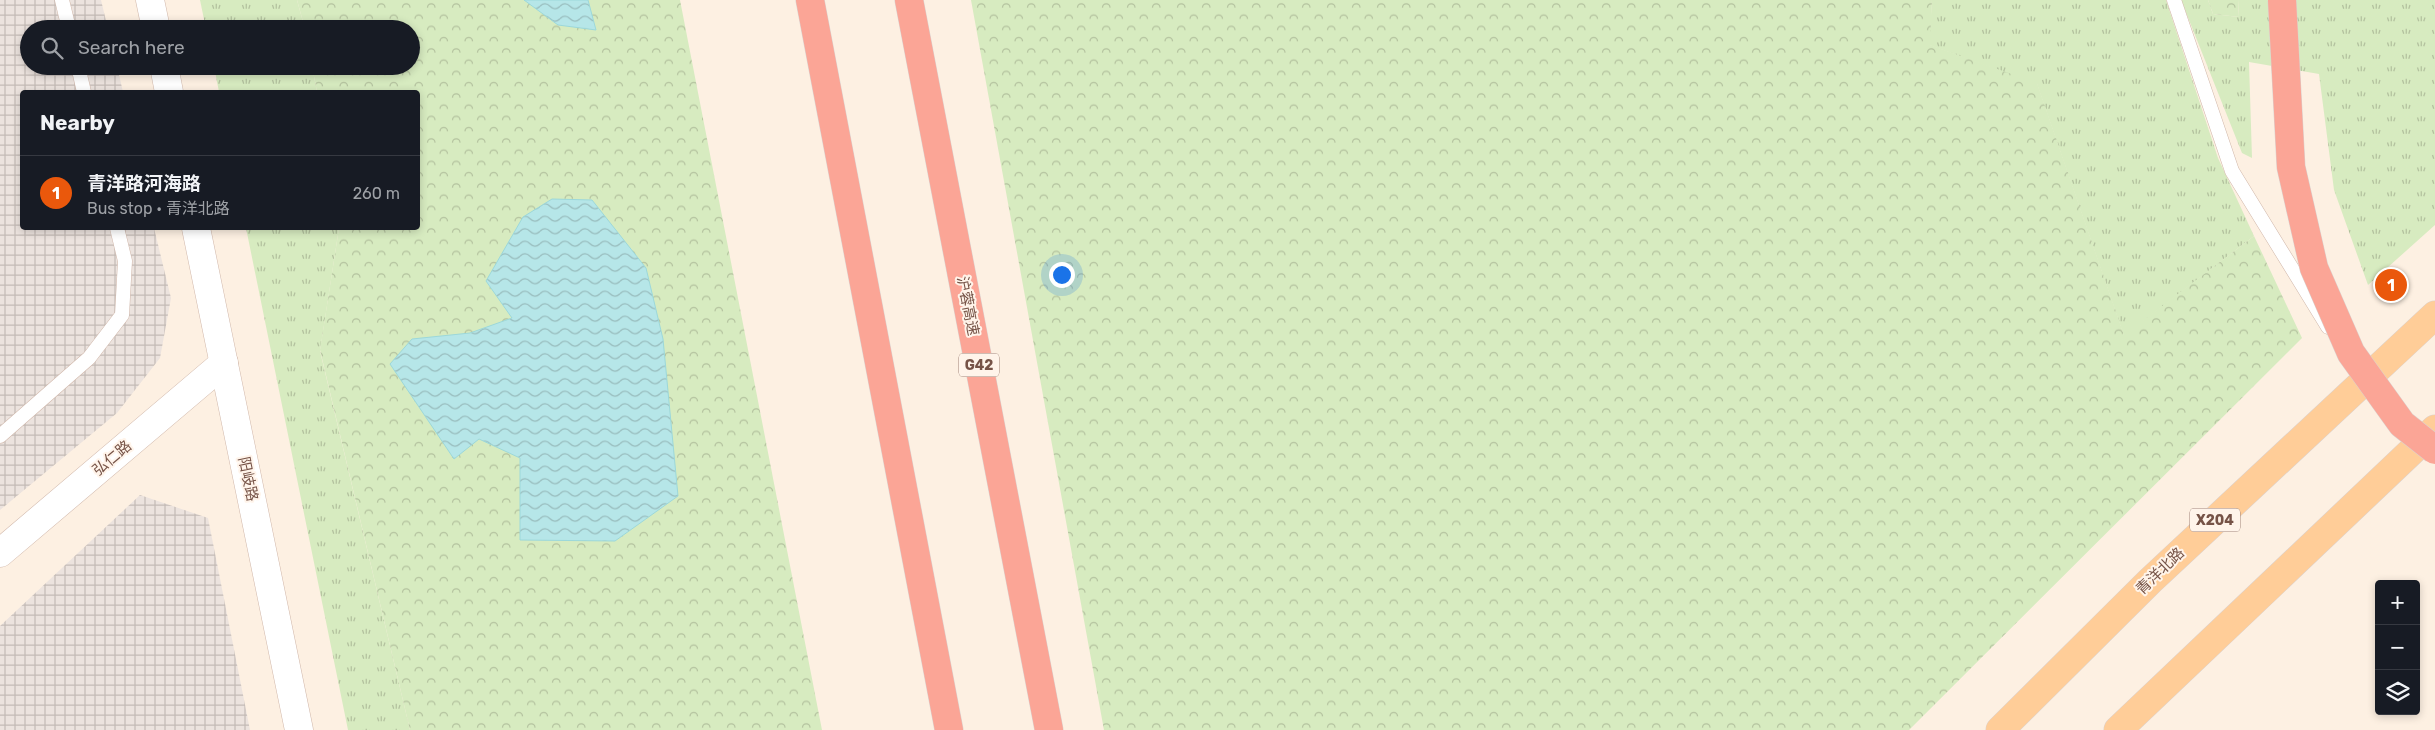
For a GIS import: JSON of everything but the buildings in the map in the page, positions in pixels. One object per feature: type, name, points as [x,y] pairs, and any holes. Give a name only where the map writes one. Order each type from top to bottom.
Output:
[{"type":"highway","points":[[810,0],[949,730]]},
{"type":"highway","name":"沪蓉高速","points":[[909,0],[1049,730]]},
{"type":"highway","points":[[2282,0],[2291,167],[2314,268],[2351,353],[2402,424],[2435,450]]},
{"type":"main road","name":"青洋北路","points":[[2000,730],[2150,581],[2435,315]]},
{"type":"main road","points":[[2118,730],[2435,429]]},
{"type":"street","points":[[150,0],[154,20]]},
{"type":"street","points":[[166,75],[169,90]]},
{"type":"street","name":"阳岐路","points":[[196,230],[299,730]]},
{"type":"street","name":"弘仁路","points":[[0,553],[224,363]]},
{"type":"lane","points":[[62,0],[67,20]]},
{"type":"lane","points":[[2174,0],[2232,171],[2362,383]]},
{"type":"lane","points":[[80,75],[84,90]]},
{"type":"lane","points":[[0,436],[89,358],[122,315],[125,261],[117,230]]},
{"type":"shaded area","points":[[0,0],[101,0],[106,20],[20,20],[20,75],[119,75],[123,90],[20,90],[20,230],[154,230],[171,298],[160,358],[117,413],[0,510]]},
{"type":"shaded area","points":[[140,495],[208,518],[250,730],[0,730],[0,626]]},
{"type":"green space","points":[[200,0],[297,0],[303,20],[204,20]]},
{"type":"green space","points":[[297,0],[680,0],[822,730],[410,730],[320,350],[339,230],[420,230],[420,90],[317,90],[314,75],[420,75],[420,20],[303,20]]},
{"type":"green space","points":[[971,0],[1932,0],[1930,45],[2037,83],[2124,335],[2254,236],[2302,338],[1909,730],[1104,730]]},
{"type":"green space","points":[[1932,0],[2166,0],[2218,158],[2254,236],[2124,336],[2037,84],[1929,45]]},
{"type":"green space","points":[[2181,0],[2208,0],[2213,14],[2239,17],[2238,0],[2435,0],[2435,225],[2368,285],[2334,190],[2319,74],[2249,62],[2252,158],[2242,153]]},
{"type":"green space","points":[[2208,0],[2238,0],[2239,17],[2213,14]]},
{"type":"green space","points":[[216,75],[314,75],[317,90],[219,90]]},
{"type":"green space","points":[[246,230],[339,230],[320,351],[410,730],[348,730]]},
{"type":"water","points":[[524,0],[588,0],[596,30],[558,25]]},
{"type":"water","points":[[552,199],[592,200],[646,268],[663,339],[678,496],[615,541],[520,540],[520,458],[479,439],[454,459],[390,364],[412,339],[470,333],[512,318],[486,281],[523,217]]},
{"type":"place","name":"青洋路河海路","points":[[2391,285]]}]
